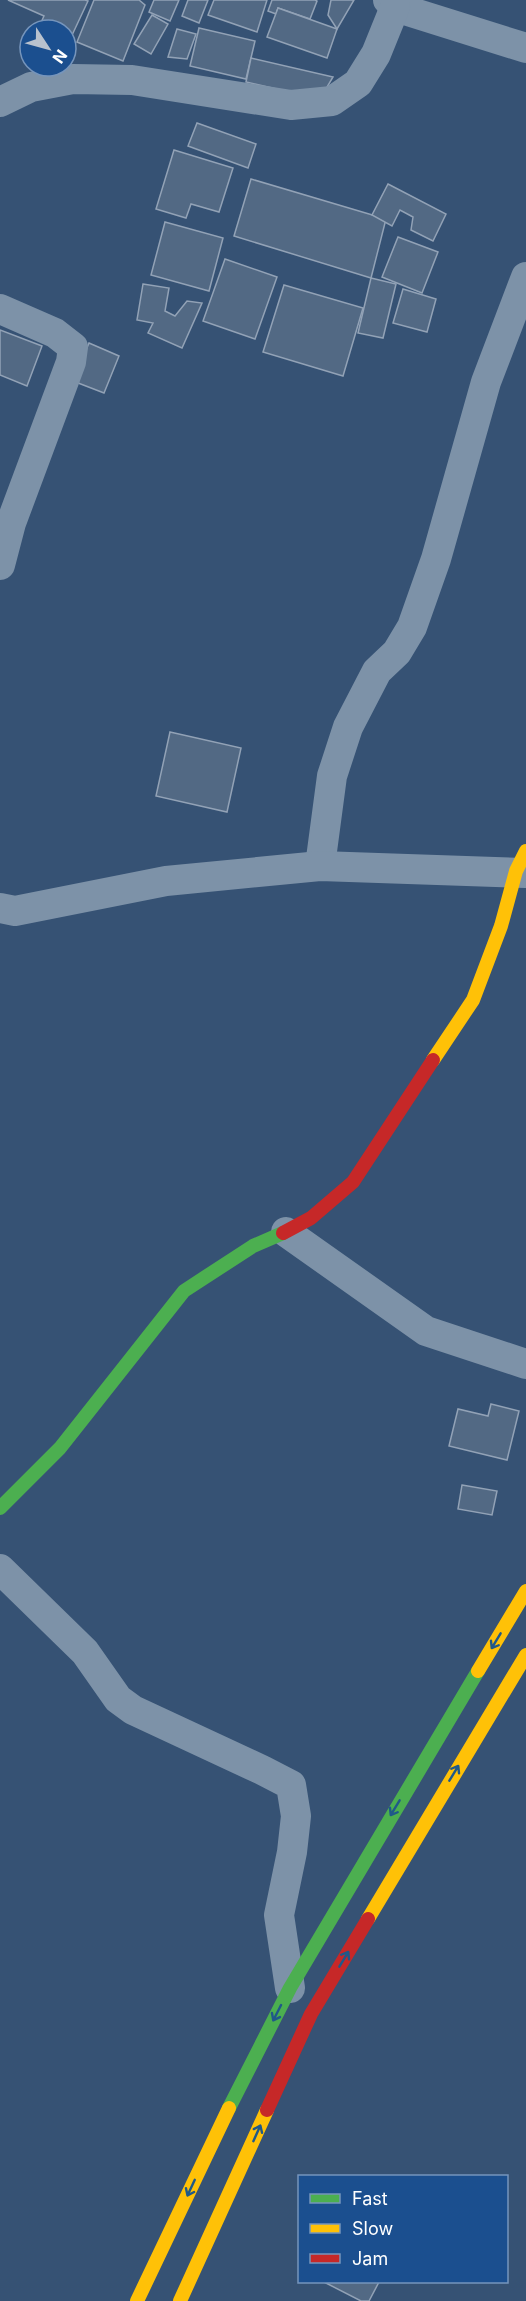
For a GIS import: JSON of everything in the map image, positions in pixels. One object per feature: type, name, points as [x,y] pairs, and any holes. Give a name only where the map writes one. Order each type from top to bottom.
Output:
[{"type":"street","points":[[0,102],[31,87],[73,79],[132,80],[291,105],[332,101],[358,83],[376,54],[392,3],[526,48]]},
{"type":"street","points":[[320,866],[332,776],[348,727],[377,671],[397,652],[412,627],[436,558],[486,382],[526,277]]},
{"type":"street","points":[[0,309],[55,333],[73,347],[70,362],[11,523],[0,566]]},
{"type":"street","points":[[0,908],[15,911],[166,881],[320,866],[523,865],[473,1000],[353,1182],[311,1218],[253,1246],[184,1290],[60,1448],[0,1508]]},
{"type":"street","points":[[286,1232],[426,1331],[526,1364]]},
{"type":"street","points":[[0,1569],[85,1652],[118,1699],[133,1710],[291,1785],[296,1816],[292,1852],[279,1915],[290,1988]]},
{"type":"street","points":[[180,2301],[311,2014],[397,1838],[526,1591]]},
{"type":"street","points":[[137,2301],[216,2134],[290,1988],[526,1656]]},
{"type":"building","points":[[8,0],[88,1],[78,22],[78,18],[43,18],[44,16]]},
{"type":"building","points":[[94,0],[139,0],[145,5],[123,61],[78,42]]},
{"type":"building","points":[[154,0],[179,0],[170,21],[149,12]]},
{"type":"building","points":[[188,0],[208,0],[199,23],[182,16]]},
{"type":"building","points":[[214,0],[267,0],[257,32],[208,15]]},
{"type":"building","points":[[272,0],[317,1],[310,19],[278,8],[276,14],[268,11]]},
{"type":"building","points":[[331,0],[354,0],[337,29],[328,15]]},
{"type":"building","points":[[278,8],[337,29],[327,58],[267,37]]},
{"type":"building","points":[[152,15],[168,24],[151,54],[134,44]]},
{"type":"building","points":[[199,28],[255,41],[246,79],[190,66]]},
{"type":"building","points":[[177,29],[196,34],[187,59],[168,57]]},
{"type":"building","points":[[251,58],[333,77],[320,99],[246,82]]},
{"type":"building","points":[[197,123],[256,144],[248,168],[188,146]]},
{"type":"building","points":[[174,150],[233,168],[219,212],[191,204],[186,218],[156,209]]},
{"type":"building","points":[[251,179],[386,219],[371,278],[234,236]]},
{"type":"building","points":[[388,184],[446,214],[433,241],[411,230],[413,217],[400,210],[392,226],[372,215]]},
{"type":"building","points":[[165,222],[223,238],[209,291],[151,275]]},
{"type":"building","points":[[398,237],[438,252],[422,293],[382,277]]},
{"type":"building","points":[[225,259],[277,277],[255,339],[203,321]]},
{"type":"building","points":[[371,278],[396,284],[383,338],[358,333]]},
{"type":"building","points":[[143,284],[169,288],[165,311],[175,316],[187,301],[202,303],[182,348],[148,333],[153,323],[137,320]]},
{"type":"building","points":[[284,285],[363,308],[343,376],[263,352]]},
{"type":"building","points":[[403,289],[436,299],[427,332],[393,323]]},
{"type":"building","points":[[0,330],[42,346],[27,386],[0,375]]},
{"type":"building","points":[[89,343],[119,356],[104,393],[73,381]]},
{"type":"building","points":[[170,732],[241,748],[227,812],[156,796]]},
{"type":"building","points":[[491,1404],[519,1411],[507,1460],[449,1446],[458,1409],[488,1416]]},
{"type":"building","points":[[462,1485],[497,1491],[492,1515],[458,1509]]},
{"type":"building","points":[[326,2283],[378,2283],[369,2301],[361,2301]]},
{"type":"traffic: fast","points":[[0,1508],[60,1448],[184,1291],[253,1246],[283,1233]]},
{"type":"traffic: fast","points":[[229,2108],[290,1988],[478,1671]]},
{"type":"traffic: slow","points":[[433,1060],[473,1000],[501,926],[516,871],[526,851]]},
{"type":"traffic: slow","points":[[478,1671],[526,1591]]},
{"type":"traffic: slow","points":[[368,1919],[526,1655]]},
{"type":"traffic: slow","points":[[137,2301],[229,2108]]},
{"type":"traffic: slow","points":[[180,2301],[267,2110]]},
{"type":"traffic: jam","points":[[283,1233],[311,1218],[353,1182],[433,1060]]},
{"type":"traffic: jam","points":[[267,2110],[311,2014],[368,1919]]}]
